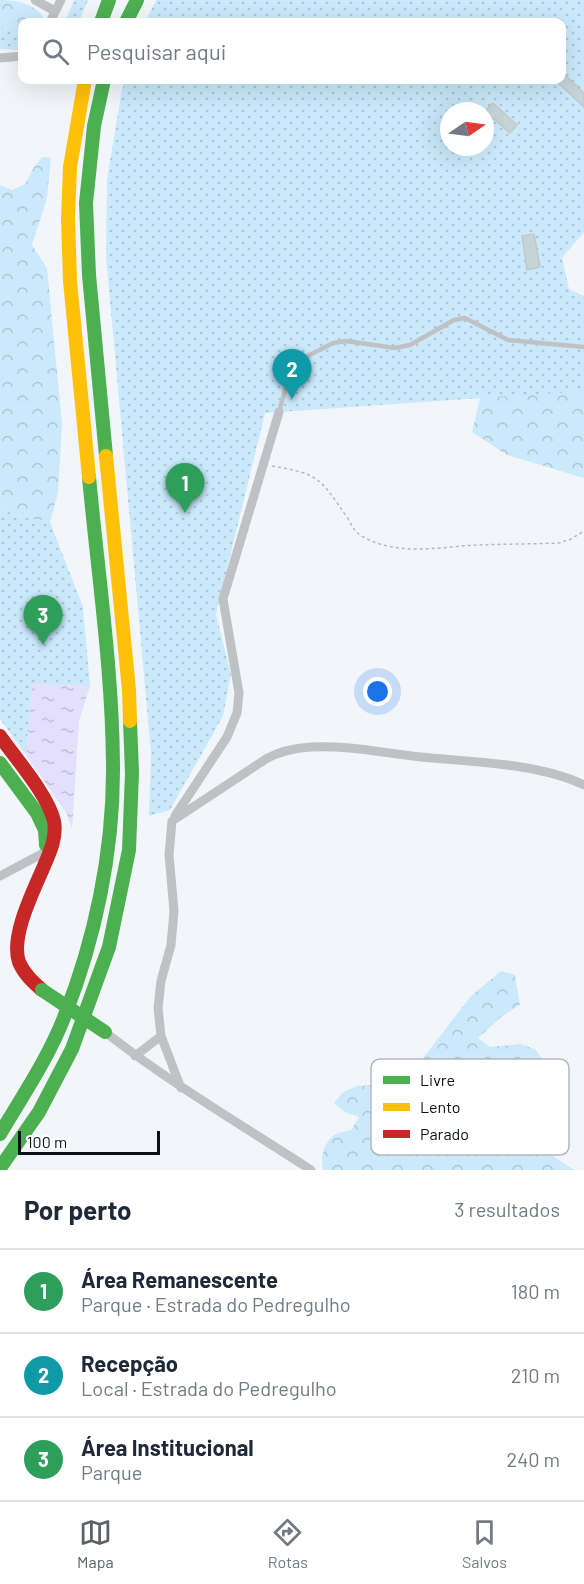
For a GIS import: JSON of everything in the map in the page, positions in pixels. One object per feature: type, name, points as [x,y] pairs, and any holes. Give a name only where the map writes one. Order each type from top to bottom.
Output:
[{"type":"main road","points":[[102,18],[109,0]]},
{"type":"main road","points":[[128,18],[137,0]]},
{"type":"main road","points":[[0,1134],[41,1066],[65,1015],[91,934],[109,835],[113,772],[110,693],[70,281],[68,218],[70,168],[84,84]]},
{"type":"main road","points":[[0,1168],[39,1112],[72,1048],[109,948],[129,850],[132,773],[129,690],[89,275],[86,203],[94,126],[103,84]]},
{"type":"main road","points":[[0,736],[52,814],[54,822],[49,854],[17,934],[16,952],[22,969],[42,990],[105,1032]]},
{"type":"main road","points":[[0,763],[41,821],[49,854]]},
{"type":"street","points":[[35,0],[55,11]]},
{"type":"street","points":[[52,18],[61,0]]},
{"type":"street","points":[[0,58],[18,56]]},
{"type":"street","points":[[181,1088],[161,1036],[158,1008],[161,981],[171,945],[174,911],[169,855],[172,821],[227,737],[237,712],[239,693],[223,599],[279,412]]},
{"type":"street","points":[[172,821],[266,759],[280,752],[311,747],[351,748],[515,767],[572,779],[584,785]]},
{"type":"street","points":[[0,876],[49,854]]},
{"type":"street","points":[[105,1032],[181,1088],[218,1109],[311,1170]]},
{"type":"street","points":[[135,1056],[161,1036]]},
{"type":"lane","points":[[279,412],[291,368],[300,360],[333,343],[346,341],[395,348],[410,345],[454,320],[465,318],[508,340],[584,346]]},
{"type":"path","points":[[262,464],[294,469],[315,477],[326,486],[357,533],[378,544],[422,549],[560,543],[584,531]]},
{"type":"green space","points":[[0,0],[27,4],[38,11],[43,18],[18,18],[18,35],[0,26]]},
{"type":"green space","points":[[74,0],[88,0],[81,18],[67,18]]},
{"type":"green space","points":[[156,0],[584,0],[584,232],[562,258],[569,289],[584,296],[584,391],[265,413],[216,614],[231,674],[223,716],[170,810],[149,816],[151,753],[106,256],[107,179],[124,84],[566,84],[566,18],[147,18]]},
{"type":"green space","points":[[0,26],[18,35],[18,50],[0,49]]},
{"type":"green space","points":[[42,157],[51,158],[47,198],[32,245],[47,268],[62,424],[58,493],[50,522],[17,516],[0,508],[0,185],[12,190],[25,184]]},
{"type":"green space","points":[[584,357],[584,478],[507,455],[472,432],[488,364]]},
{"type":"green space","points":[[0,508],[17,516],[50,522],[83,607],[90,686],[32,684],[26,755],[0,719]]},
{"type":"green space","points":[[501,971],[515,975],[520,1005],[501,1017],[478,1038],[490,1047],[520,1044],[535,1049],[542,1059],[422,1059],[471,996]]},
{"type":"green space","points":[[371,1085],[371,1155],[551,1155],[574,1170],[323,1170],[322,1160],[328,1141],[336,1134],[351,1130],[359,1117],[345,1112],[334,1103],[343,1092],[357,1086]]},
{"type":"water","points":[[32,684],[90,686],[79,721],[72,829],[67,814],[26,755]]},
{"type":"building","points":[[566,76],[584,93],[584,107],[559,84],[566,84]]},
{"type":"building","points":[[494,104],[517,125],[510,133],[494,119]]},
{"type":"building","points":[[534,234],[540,267],[527,270],[522,236]]},
{"type":"traffic: fast","points":[[102,18],[109,0]]},
{"type":"traffic: fast","points":[[128,18],[137,0]]},
{"type":"traffic: fast","points":[[103,84],[94,126],[86,203],[89,275],[106,456]]},
{"type":"traffic: fast","points":[[0,1134],[59,1031],[85,956],[106,864],[113,771],[111,698],[89,477]]},
{"type":"traffic: fast","points":[[0,1168],[39,1112],[72,1049],[109,947],[129,850],[132,773],[130,721]]},
{"type":"traffic: fast","points":[[0,763],[37,813],[45,830],[46,845]]},
{"type":"traffic: fast","points":[[42,990],[105,1032]]},
{"type":"traffic: slow","points":[[84,84],[70,167],[68,218],[70,281],[89,477]]},
{"type":"traffic: slow","points":[[106,456],[129,690],[130,721]]},
{"type":"traffic: jam","points":[[0,736],[45,800],[54,821],[55,833],[49,855],[24,913],[17,951],[21,966],[29,978],[42,990]]},
{"type":"place","name":"Recepção","points":[[292,399]]},
{"type":"place","name":"Área Remanescente","points":[[185,513]]},
{"type":"place","name":"Área Institucional","points":[[43,645]]}]
